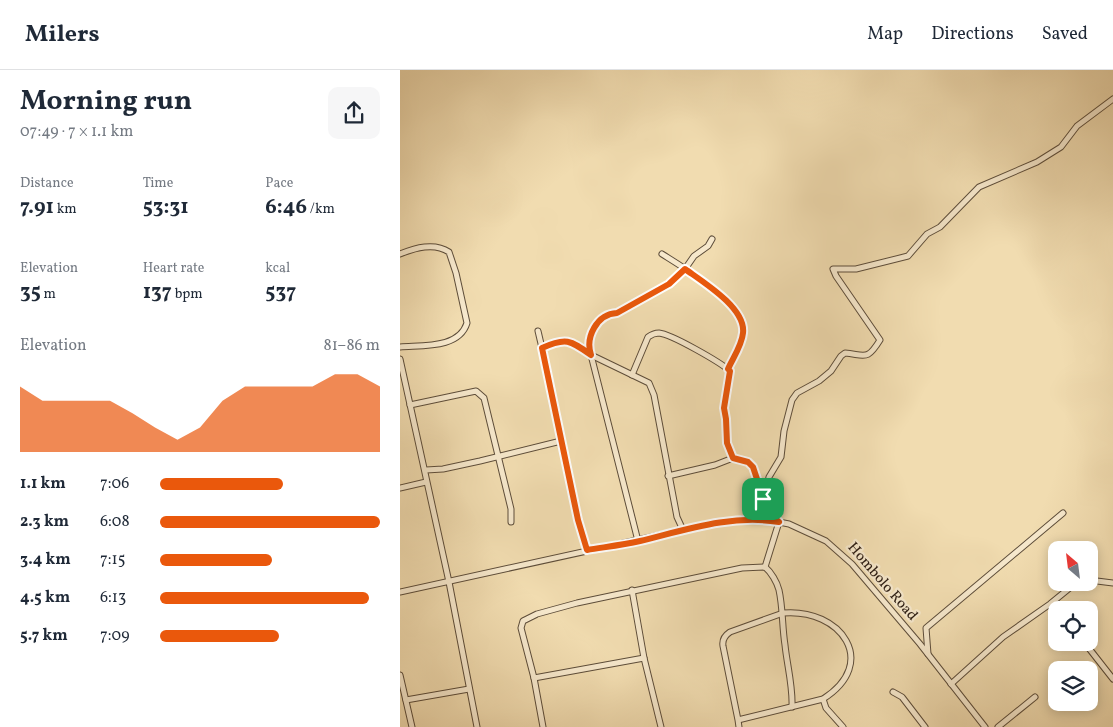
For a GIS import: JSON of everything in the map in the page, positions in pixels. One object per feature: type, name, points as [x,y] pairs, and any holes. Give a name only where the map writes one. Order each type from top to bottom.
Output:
[{"type":"street","points":[[759,520],[770,477],[781,456],[784,431],[792,400],[797,393],[819,381],[831,371],[845,353],[863,356],[869,354],[880,340],[836,276],[834,269],[856,269],[908,256],[927,234],[940,227],[979,187],[1036,162],[1061,147],[1077,126],[1113,99]]},
{"type":"street","points":[[638,541],[597,372],[588,348],[590,336],[599,320],[612,313],[617,313],[669,284],[685,269],[694,256],[708,246],[712,239]]},
{"type":"street","points":[[400,254],[435,246],[449,252],[467,323],[465,329],[458,336],[444,343],[400,347]]},
{"type":"street","points":[[662,254],[685,269],[727,302],[742,322],[743,336],[728,369]]},
{"type":"street","points":[[538,331],[578,520],[587,550]]},
{"type":"street","points":[[632,375],[648,337],[652,334],[661,333],[707,355],[728,369],[730,371],[730,381],[726,390],[724,408],[727,443],[733,458]]},
{"type":"street","points":[[542,348],[558,341],[574,342],[591,355],[649,383],[654,395],[676,516],[683,530]]},
{"type":"street","points":[[400,362],[426,470],[426,482],[449,582],[478,727]]},
{"type":"street","points":[[410,404],[476,391],[480,393],[484,398],[512,514],[511,522]]},
{"type":"street","points":[[426,470],[443,469],[535,449],[561,441]]},
{"type":"street","points":[[668,476],[715,465],[733,458],[748,462],[753,467],[763,499],[771,515],[779,522],[765,566]]},
{"type":"street","points":[[400,488],[426,482]]},
{"type":"street","points":[[928,655],[926,628],[1063,512]]},
{"type":"street","name":"Hombolo Road","points":[[400,592],[683,530],[744,519],[779,522],[801,529],[835,547],[852,564],[920,644],[985,727]]},
{"type":"street","points":[[542,727],[534,678],[521,628],[523,621],[537,614],[632,590],[723,571],[765,566]]},
{"type":"street","points":[[765,566],[777,584],[783,613],[792,707]]},
{"type":"street","points":[[1098,582],[1113,584]]},
{"type":"street","points":[[632,590],[644,658],[661,727]]},
{"type":"street","points":[[951,684],[1003,637],[1066,591]]},
{"type":"street","points":[[738,720],[822,699],[839,687],[848,673],[850,658],[847,642],[843,634],[825,620],[803,613],[783,613],[730,632],[723,639],[723,646],[739,727]]},
{"type":"street","points":[[1091,651],[1113,679]]},
{"type":"street","points":[[534,678],[644,658]]},
{"type":"street","points":[[400,675],[412,727]]},
{"type":"street","points":[[406,700],[469,689]]},
{"type":"street","points":[[893,692],[902,698],[925,727]]},
{"type":"street","points":[[998,727],[1035,697]]},
{"type":"street","points":[[822,699],[826,708],[843,727]]},
{"type":"route","points":[[685,269],[727,302],[735,310],[742,322],[743,336],[728,369],[730,371],[730,381],[726,390],[724,408],[727,443],[733,458],[748,462],[753,467],[763,499],[771,515],[779,522],[744,519],[710,524],[638,541],[587,550],[578,520],[542,348],[558,341],[574,342],[591,355],[588,348],[590,336],[599,320],[612,313],[617,313],[669,284],[685,269]]}]
